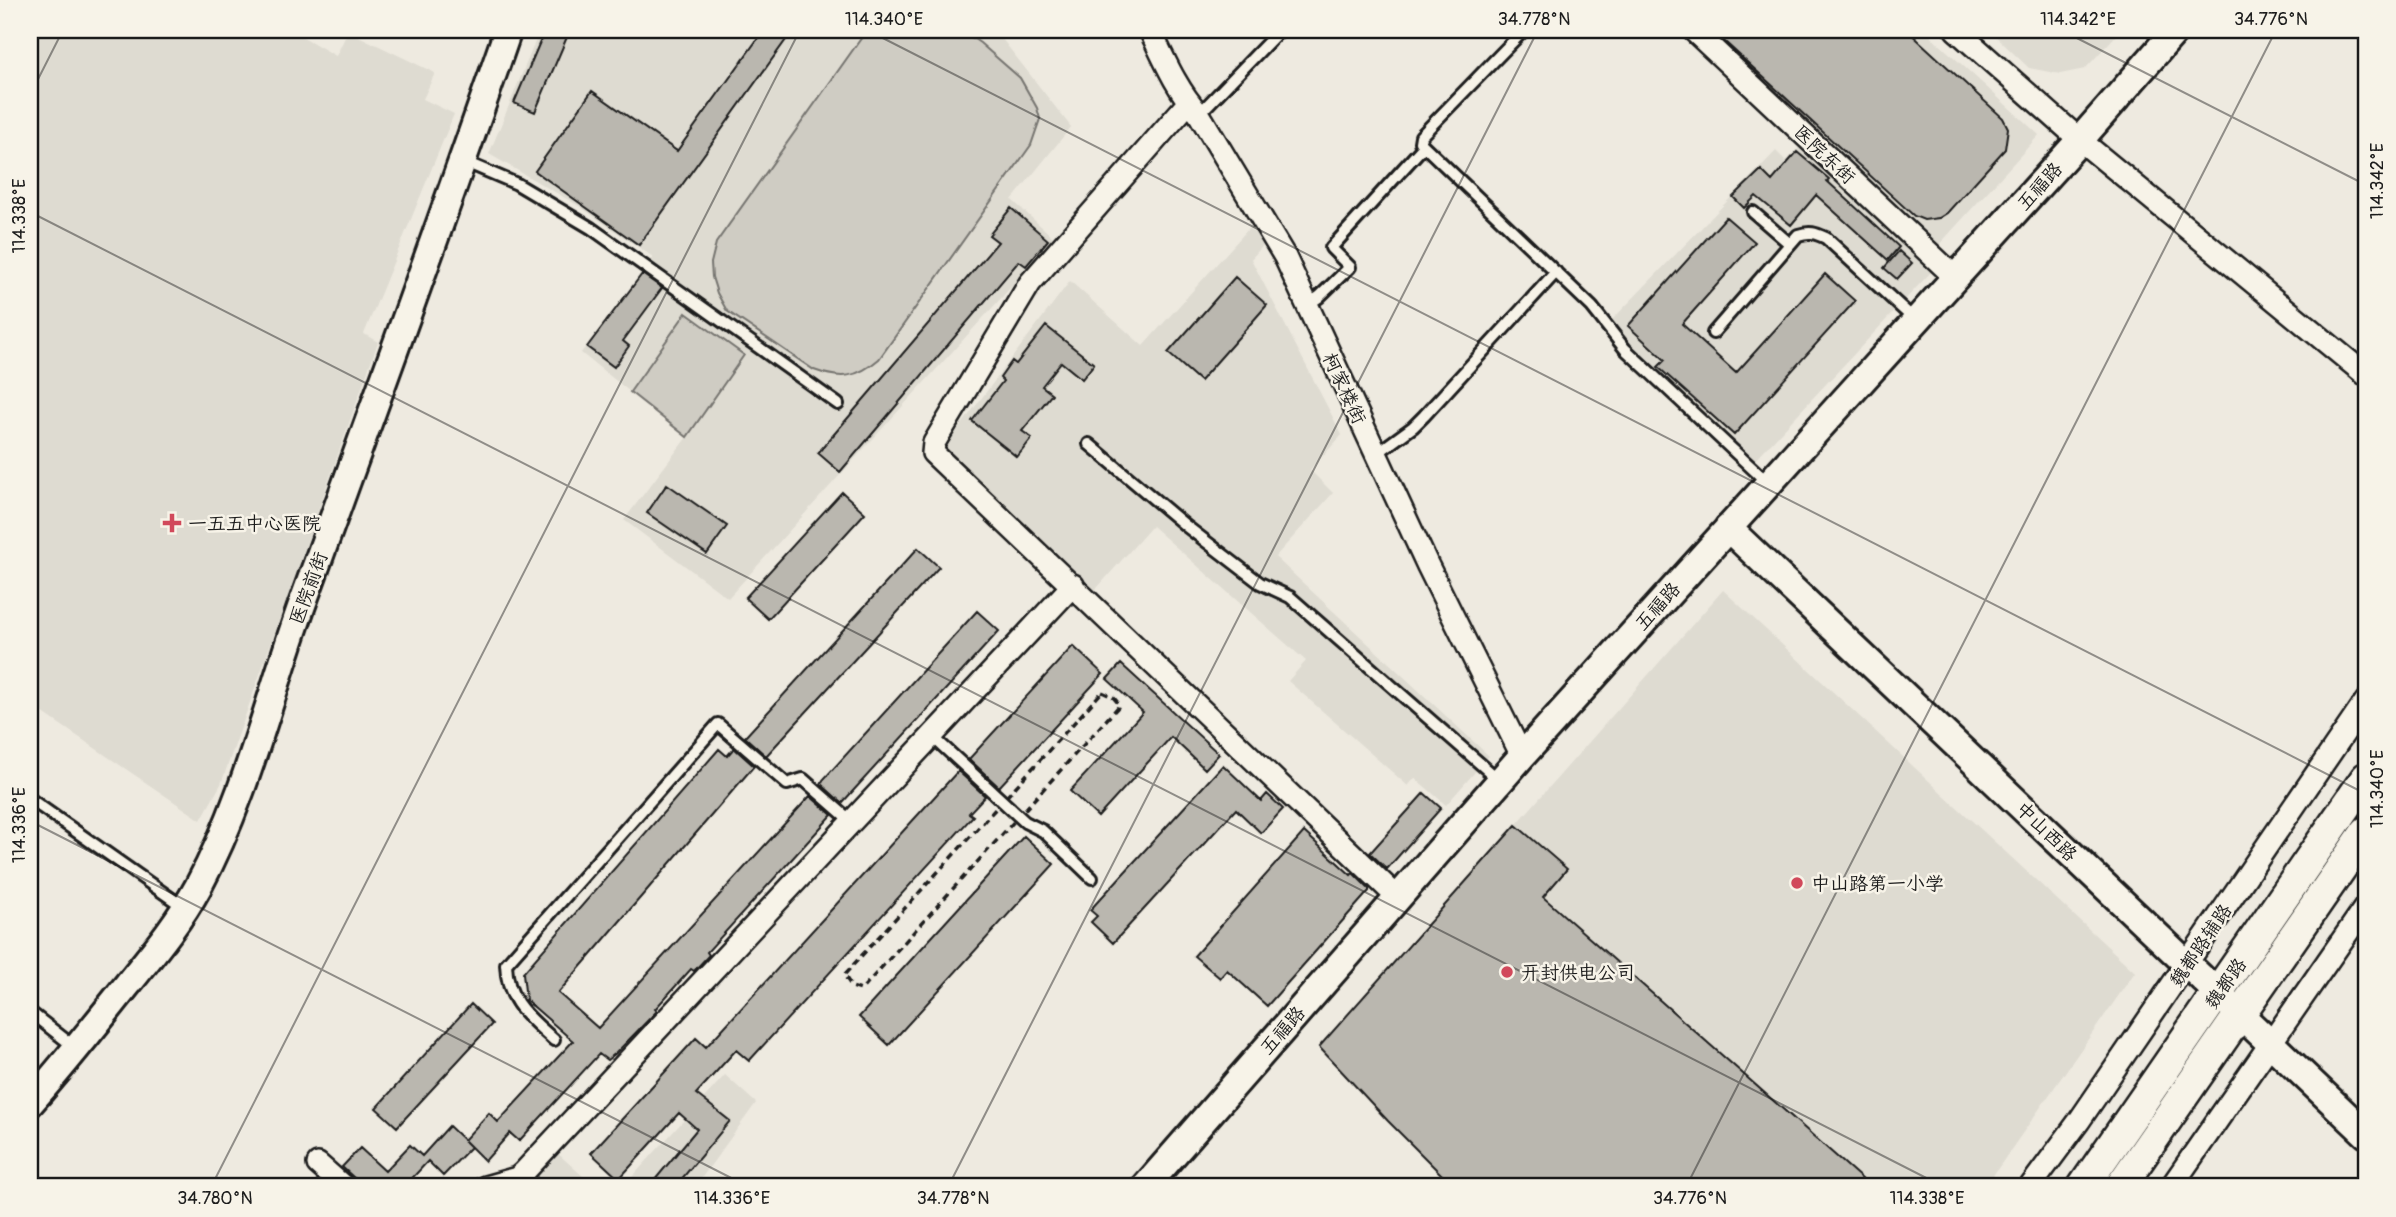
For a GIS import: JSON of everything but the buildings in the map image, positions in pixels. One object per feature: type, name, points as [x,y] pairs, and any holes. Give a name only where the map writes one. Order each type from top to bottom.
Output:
[{"type":"main road","name":"魏都路","points":[[2083,1187],[2366,778]]},
{"type":"main road","name":"魏都路","points":[[2120,1187],[2366,832]]},
{"type":"street","name":"医院前街","points":[[30,1103],[77,1049],[166,936],[198,886],[232,810],[286,649],[508,30]]},
{"type":"street","name":"柯家楼街","points":[[1150,30],[1169,70],[1284,257],[1428,566],[1521,756]]},
{"type":"street","name":"医院东街","points":[[1693,30],[1956,278]]},
{"type":"street","points":[[1956,30],[2080,140],[2366,375]]},
{"type":"street","name":"五福路","points":[[1145,1187],[1521,756],[1956,278],[2176,30]]},
{"type":"street","points":[[1194,108],[1030,283],[934,443],[933,453],[1397,897]]},
{"type":"street","name":"中山西路","points":[[1728,528],[2366,1134]]},
{"type":"street","points":[[485,1187],[517,1178],[524,1172],[1073,585]]},
{"type":"street","name":"魏都路辅路","points":[[2031,1187],[2366,701]]},
{"type":"street","points":[[2171,1187],[2366,906]]},
{"type":"street","points":[[318,1164],[344,1187]]},
{"type":"lane","points":[[1194,108],[1280,30]]},
{"type":"lane","points":[[1524,30],[1422,136],[1420,142],[1592,307],[1625,349],[1768,483]]},
{"type":"lane","points":[[1307,305],[1350,267],[1331,248],[1423,147]]},
{"type":"lane","points":[[463,161],[517,184],[591,228],[838,404]]},
{"type":"lane","points":[[1752,212],[1790,244]]},
{"type":"lane","points":[[1713,333],[1798,235],[1808,232],[1815,232],[1826,238],[1916,321]]},
{"type":"lane","points":[[1376,454],[1424,416],[1556,272]]},
{"type":"lane","points":[[1089,444],[1186,526],[1260,583],[1290,597],[1500,781]]},
{"type":"lane","points":[[554,1040],[513,999],[506,981],[506,964],[718,724],[787,784],[803,779],[852,822]]},
{"type":"lane","points":[[932,736],[1019,816],[1042,831],[1093,878]]},
{"type":"lane","points":[[30,799],[185,908]]},
{"type":"lane","points":[[30,1012],[77,1049]]},
{"type":"path","points":[[1102,692],[1113,697],[1119,704],[1118,707],[1019,816],[861,990],[852,987],[844,975],[1102,692]]},
{"type":"shaded area","name":"一五五中心医院","points":[[30,30],[291,30],[336,56],[348,31],[435,73],[423,99],[454,114],[364,334],[378,342],[221,784],[201,820],[30,704]]},
{"type":"shaded area","points":[[540,30],[995,30],[1071,127],[1012,200],[1055,239],[728,598],[624,520],[687,437],[581,353],[653,257],[579,206],[489,154]]},
{"type":"shaded area","points":[[867,30],[961,30],[1020,78],[1037,108],[1040,119],[1031,145],[879,359],[863,370],[841,376],[814,370],[727,311],[717,293],[711,263],[716,243]]},
{"type":"shaded area","points":[[1700,30],[1924,30],[2039,135],[1937,247]]},
{"type":"shaded area","points":[[1989,30],[2121,30],[2085,69],[2060,74],[2029,68]]},
{"type":"shaded area","points":[[1799,148],[1932,271],[1753,462],[1628,346],[1610,322],[1776,151],[1786,161]]},
{"type":"shaded area","points":[[1250,227],[1266,242],[1251,259],[1342,435],[1310,470],[1333,493],[1275,557],[1489,756],[1446,805],[1415,778],[1408,786],[1288,681],[1306,661],[1152,526],[1090,596],[941,452],[1070,281],[1143,346]]},
{"type":"shaded area","points":[[686,313],[744,355],[687,437],[630,392]]},
{"type":"shaded area","name":"中山路第一小学","points":[[1723,590],[2135,972],[1985,1187],[1871,1187],[1543,897],[1567,869],[1516,825]]},
{"type":"shaded area","points":[[725,1075],[756,1103],[695,1187],[623,1187]]},
{"type":"shaded area","points":[[555,1151],[595,1187],[522,1187]]},
{"type":"place","name":"一五五中心医院","points":[[172,523]]},
{"type":"place","name":"中山路第一小学","points":[[1797,883]]},
{"type":"place","name":"开封供电公司","points":[[1507,972]]}]
